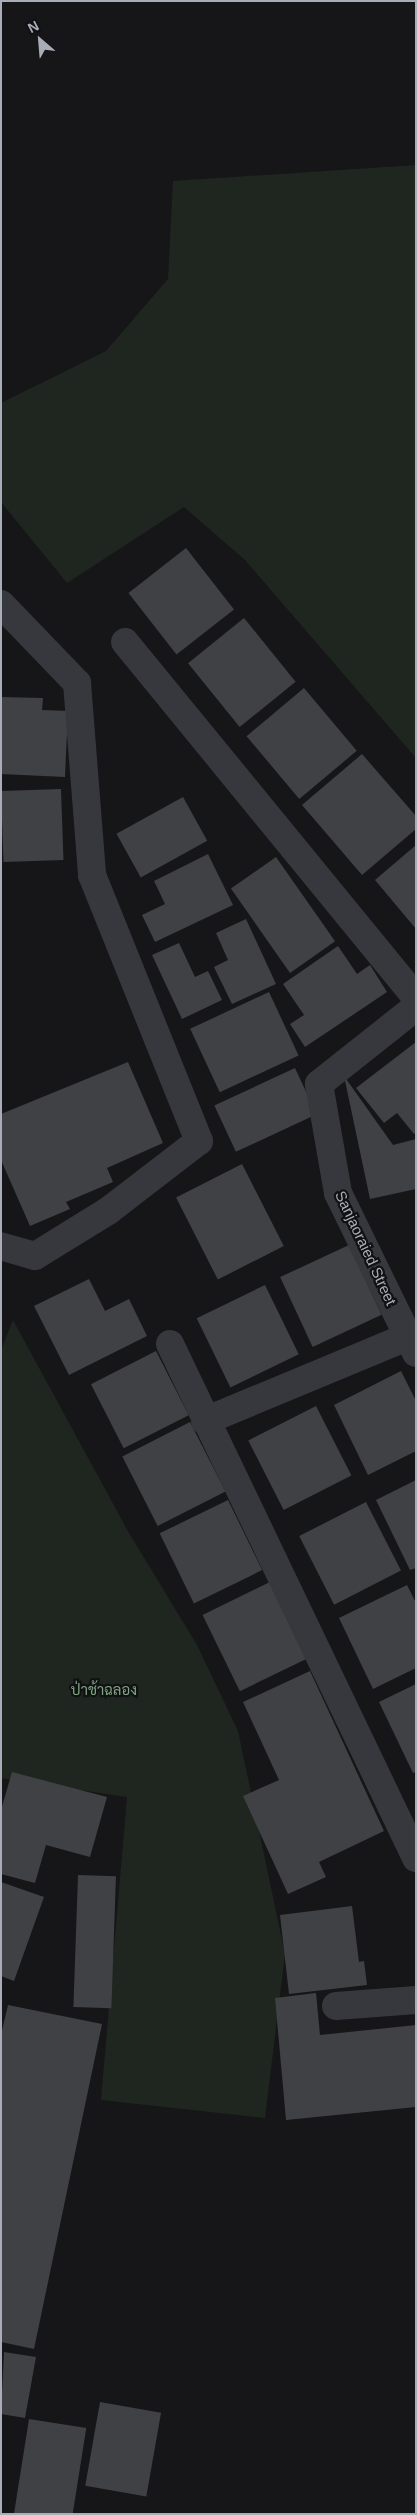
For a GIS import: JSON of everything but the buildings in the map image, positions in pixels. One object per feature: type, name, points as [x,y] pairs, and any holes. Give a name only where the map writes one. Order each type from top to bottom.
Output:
[{"type":"street","points":[[1,604],[78,683],[92,874],[199,1140],[108,1211],[35,1256],[1,1246]]},
{"type":"street","points":[[125,642],[416,997]]},
{"type":"street","name":"Sanjaoraied Street","points":[[413,1340],[338,1193],[320,1084],[416,1007]]},
{"type":"street","points":[[205,1421],[413,1340]]},
{"type":"street","points":[[170,1344],[205,1421],[416,1858]]},
{"type":"street","points":[[336,2006],[416,2000]]},
{"type":"green space","points":[[416,165],[416,758],[245,560],[184,507],[67,583],[1,502],[1,403],[106,351],[168,279],[173,181]]},
{"type":"green space","name":"ป่าช้าฉลอง","points":[[13,1320],[129,1533],[197,1645],[238,1731],[285,1954],[265,2118],[101,2100],[127,1797],[1,1778],[1,1350]]}]
